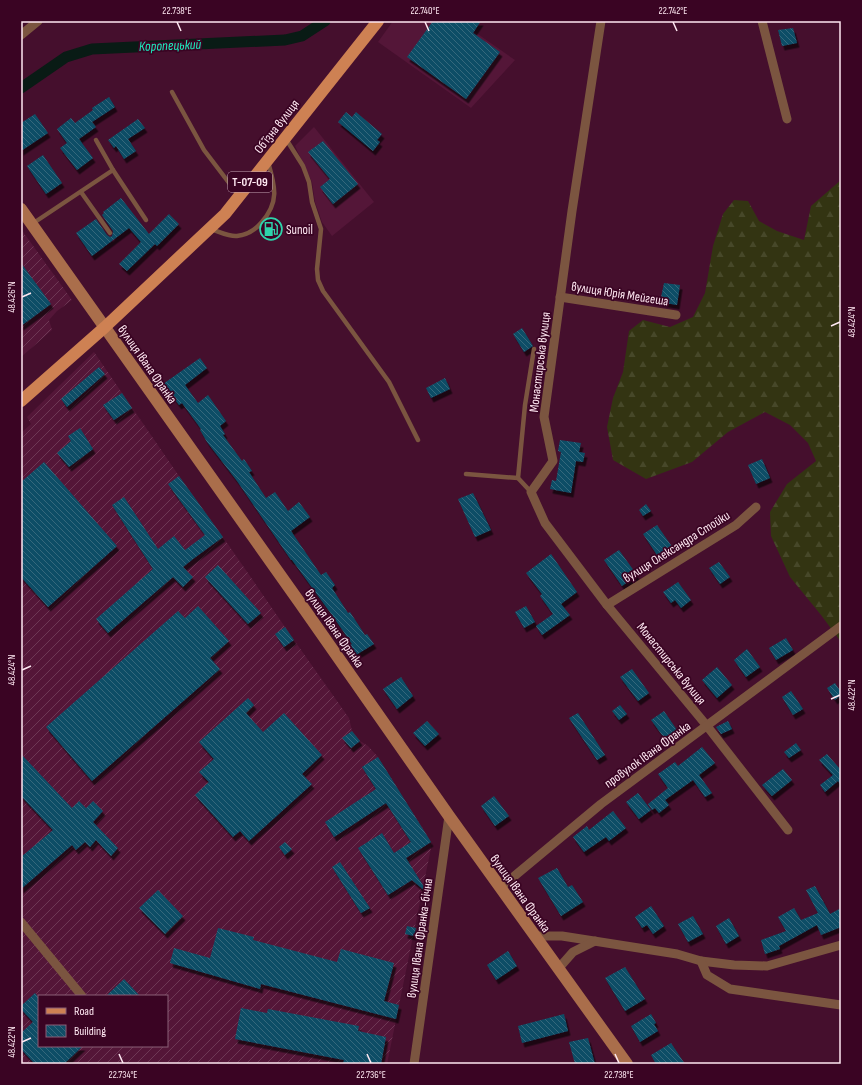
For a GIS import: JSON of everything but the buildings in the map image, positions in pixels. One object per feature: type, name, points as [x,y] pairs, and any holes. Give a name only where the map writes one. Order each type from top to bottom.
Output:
[{"type":"main road","name":"Обʼїзна вулиця","points":[[105,327],[210,229],[268,160],[376,21]]},
{"type":"main road","name":"Т-07-09","points":[[21,401],[105,327]]},
{"type":"street","points":[[21,35],[38,21]]},
{"type":"street","name":"Монастирська вулиця","points":[[601,21],[560,297],[544,417],[554,462],[531,492],[545,523],[607,605],[707,726],[788,830]]},
{"type":"street","points":[[762,21],[787,119]]},
{"type":"street","name":"вулиця Івана Франка","points":[[21,208],[449,816],[627,1064]]},
{"type":"street","name":"вулиця Юрія Мейгеша","points":[[560,297],[676,315]]},
{"type":"street","name":"вулиця Олександра Стойки","points":[[607,605],[736,525],[756,506]]},
{"type":"street","name":"провулок Івана Франка","points":[[500,888],[600,804],[841,626]]},
{"type":"street","name":"вулиця Івана Франка-бічна","points":[[414,1064],[449,816]]},
{"type":"street","points":[[21,922],[81,995]]},
{"type":"street","points":[[535,936],[562,936],[677,954],[702,961],[734,965],[767,966],[841,945]]},
{"type":"street","points":[[558,969],[573,952],[595,941]]},
{"type":"street","points":[[702,961],[707,975],[730,989],[841,1005]]},
{"type":"lane","points":[[172,92],[204,150],[239,196]]},
{"type":"lane","points":[[286,137],[303,166],[309,182],[312,202],[321,229],[317,269],[318,280],[323,290],[389,382],[418,440]]},
{"type":"lane","points":[[96,140],[113,170],[146,220]]},
{"type":"lane","points":[[210,229],[236,236],[247,234],[256,229],[268,216],[272,209],[274,191],[274,182],[268,160]]},
{"type":"lane","points":[[32,224],[113,170]]},
{"type":"lane","points":[[81,192],[110,233]]},
{"type":"lane","points":[[518,478],[525,405],[534,349]]},
{"type":"lane","points":[[466,474],[518,478],[531,492]]},
{"type":"shaded area","points":[[393,21],[459,21],[515,60],[471,108],[378,42]]},
{"type":"shaded area","points":[[314,127],[374,202],[332,236],[322,222],[315,202],[312,182],[295,146]]},
{"type":"shaded area","points":[[21,229],[72,300],[57,311],[49,320],[52,330],[21,357]]},
{"type":"shaded area","points":[[94,352],[349,718],[352,731],[360,741],[368,746],[378,757],[432,843],[387,1064],[21,1064],[21,433],[31,424],[27,417]]},
{"type":"green space","points":[[841,180],[841,642],[790,577],[771,536],[770,512],[787,484],[816,461],[808,443],[790,425],[765,412],[728,432],[692,462],[646,479],[613,460],[607,427],[613,398],[623,372],[629,331],[643,320],[670,327],[693,317],[705,293],[713,246],[723,214],[734,200],[748,201],[759,221],[777,231],[804,240],[811,206]]},
{"type":"waterway","name":"Коропецький","points":[[21,88],[66,57],[92,49],[285,40],[302,36],[325,21]]},
{"type":"place","name":"Sunoil","points":[[271,229]]}]
